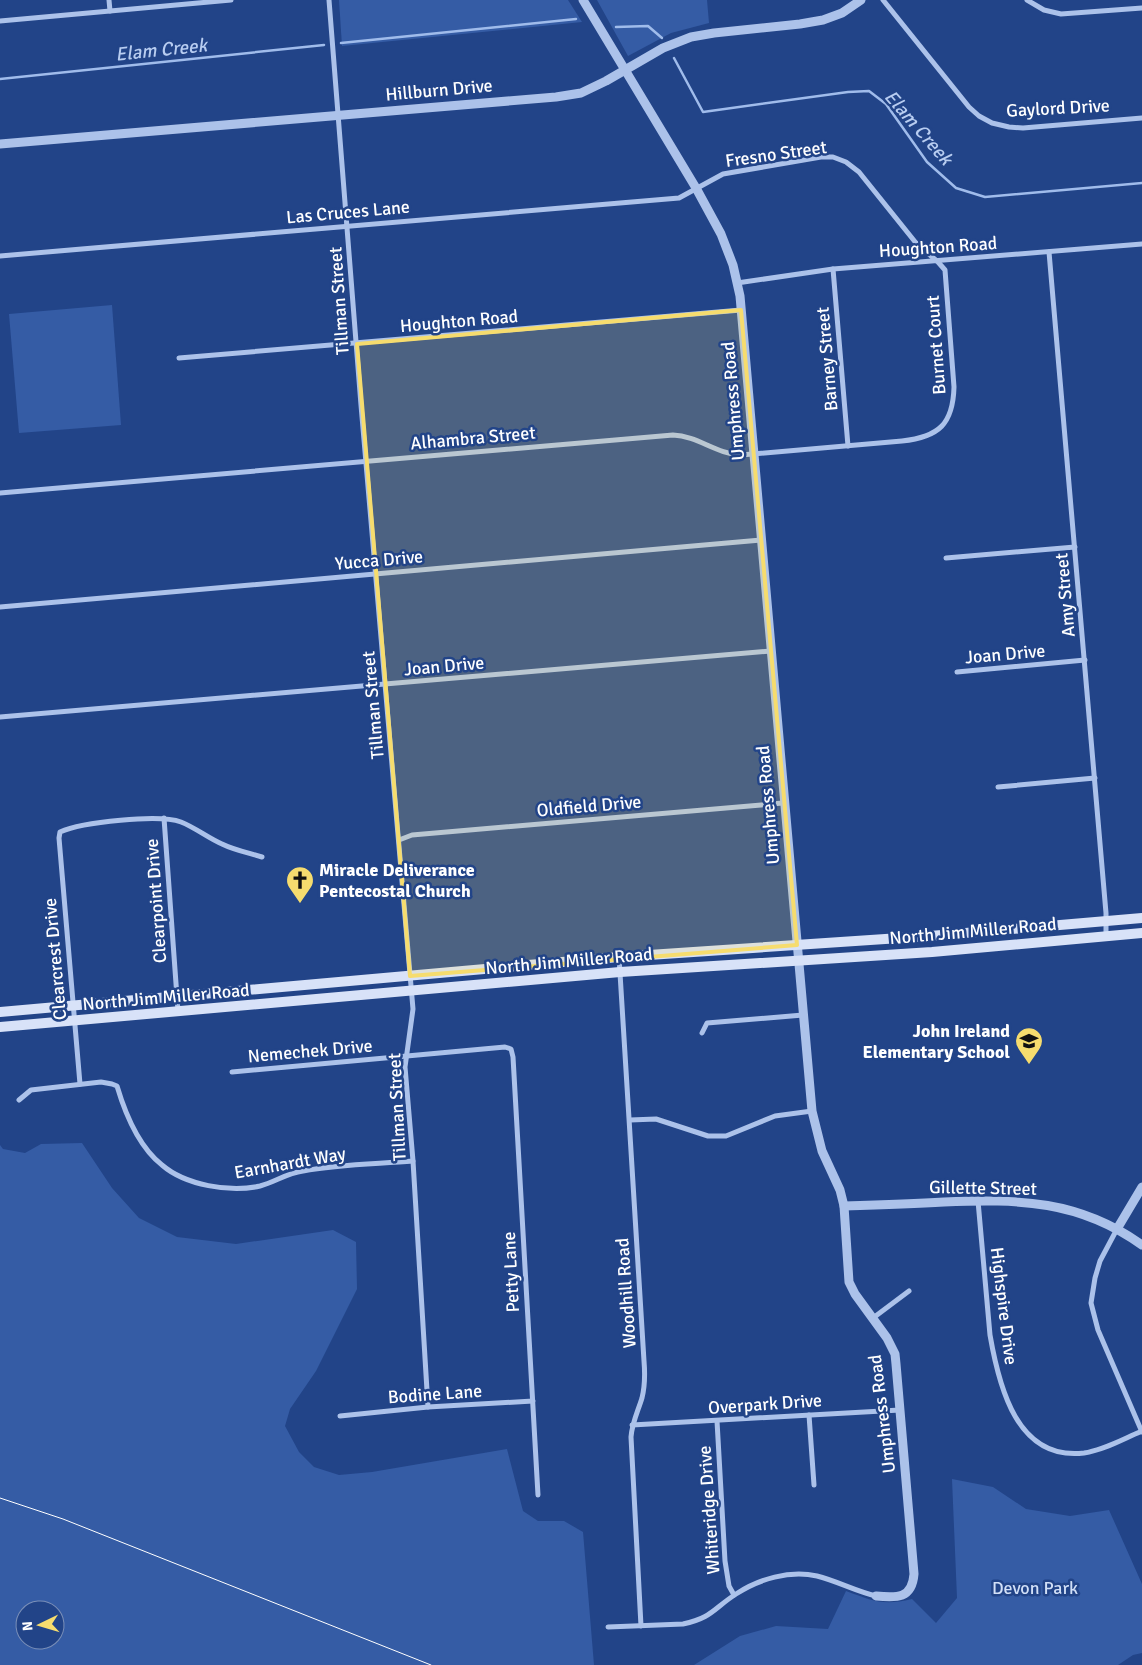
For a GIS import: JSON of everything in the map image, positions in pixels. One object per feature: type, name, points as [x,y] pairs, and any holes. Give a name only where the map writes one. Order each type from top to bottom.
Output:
[{"type":"main road","name":"North Jim Miller Road","points":[[0,1012],[619,957],[930,936],[1142,918]]},
{"type":"main road","name":"North Jim Miller Road","points":[[0,1027],[620,972],[932,952],[1142,933]]},
{"type":"main road","points":[[930,936],[932,952]]},
{"type":"street","points":[[109,0],[110,10]]},
{"type":"street","points":[[0,20],[231,0]]},
{"type":"street","name":"Tillman Street","points":[[329,0],[413,1016],[405,1067],[413,1161],[428,1407]]},
{"type":"street","name":"Umphress Road","points":[[583,0],[696,188],[724,240],[737,283],[741,310],[783,803],[812,1111],[822,1151],[840,1190],[844,1206],[849,1282],[855,1294],[887,1338],[894,1354],[900,1410],[914,1574],[913,1582],[909,1592],[900,1596],[891,1598],[876,1596]]},
{"type":"street","name":"Hillburn Drive","points":[[0,144],[556,97],[581,93],[606,81],[663,48],[691,37],[714,32],[823,20],[842,13],[860,0]]},
{"type":"street","name":"Gaylord Drive","points":[[883,0],[969,107],[992,124],[1022,128],[1142,118]]},
{"type":"street","points":[[1027,0],[1044,10],[1061,14],[1142,8]]},
{"type":"street","name":"Fresno Street","points":[[696,188],[717,176],[730,172],[821,157],[833,158],[846,162],[859,172],[916,243],[938,262]]},
{"type":"street","name":"Las Cruces Lane","points":[[0,256],[679,198],[696,188]]},
{"type":"street","name":"Houghton Road","points":[[737,283],[833,269],[1142,244]]},
{"type":"street","name":"Amy Street","points":[[1049,252],[1095,778],[1106,936]]},
{"type":"street","name":"Burnet Court","points":[[938,262],[945,270],[954,387],[953,405],[949,417],[941,426]]},
{"type":"street","name":"Barney Street","points":[[833,269],[848,446]]},
{"type":"street","name":"Houghton Road","points":[[179,358],[741,310]]},
{"type":"street","name":"Alhambra Street","points":[[0,494],[673,435],[697,439],[722,452],[754,454],[914,440],[928,436],[941,426]]},
{"type":"street","name":"Yucca Drive","points":[[0,607],[761,540]]},
{"type":"street","points":[[946,558],[1074,547]]},
{"type":"street","name":"Joan Drive","points":[[0,717],[771,651]]},
{"type":"street","name":"Joan Drive","points":[[957,672],[1085,660]]},
{"type":"street","points":[[998,787],[1095,778]]},
{"type":"street","name":"Oldfield Drive","points":[[398,840],[412,835],[783,803]]},
{"type":"street","points":[[164,818],[188,825],[221,844],[262,857]]},
{"type":"street","name":"Clearcrest Drive","points":[[80,1084],[60,832],[84,826],[164,818]]},
{"type":"street","name":"Clearpoint Drive","points":[[164,818],[178,1012]]},
{"type":"street","name":"Woodhill Road","points":[[619,957],[645,1380],[642,1396],[632,1425],[631,1437],[641,1626]]},
{"type":"street","points":[[702,1033],[707,1023],[803,1015]]},
{"type":"street","name":"Nemechek Drive","points":[[232,1072],[406,1055],[505,1047],[510,1049]]},
{"type":"street","name":"Petty Lane","points":[[510,1049],[538,1495]]},
{"type":"street","name":"Earnhardt Way","points":[[19,1100],[31,1090],[101,1082],[117,1086],[130,1122],[143,1144],[162,1165],[185,1179],[211,1186],[236,1189],[260,1186],[301,1171],[413,1161]]},
{"type":"street","points":[[630,1120],[656,1119],[708,1136],[726,1136],[775,1116],[812,1111]]},
{"type":"street","points":[[1142,1187],[1100,1261],[1094,1278],[1091,1303],[1098,1330],[1142,1431]]},
{"type":"street","name":"Gillette Street","points":[[844,1206],[978,1201],[1044,1204],[1086,1215],[1118,1229],[1142,1245]]},
{"type":"street","name":"Highspire Drive","points":[[978,1201],[993,1356],[1014,1415],[1020,1424],[1036,1441],[1047,1448],[1070,1454],[1100,1449],[1142,1431]]},
{"type":"street","points":[[873,1318],[909,1291]]},
{"type":"street","name":"Bodine Lane","points":[[340,1416],[428,1407],[533,1401]]},
{"type":"street","name":"Overpark Drive","points":[[632,1425],[900,1410]]},
{"type":"street","points":[[809,1415],[814,1485]]},
{"type":"street","name":"Whiteridge Drive","points":[[718,1421],[726,1568],[729,1586],[734,1595]]},
{"type":"street","points":[[608,1627],[683,1624],[695,1621],[714,1612],[734,1595],[748,1587],[765,1580],[801,1574],[817,1576],[876,1596]]},
{"type":"highlighted area","points":[[741,310],[797,945],[410,976],[357,344]]},
{"type":"green space","points":[[339,0],[568,0],[582,22],[342,46]]},
{"type":"green space","points":[[597,0],[707,0],[709,23],[671,33],[628,56]]},
{"type":"green space","points":[[112,305],[121,425],[19,433],[9,314]]},
{"type":"green space","points":[[82,1143],[112,1188],[139,1218],[177,1237],[236,1244],[333,1230],[356,1242],[357,1289],[316,1371],[290,1409],[285,1426],[299,1452],[314,1467],[339,1475],[372,1472],[507,1449],[523,1511],[538,1521],[564,1521],[583,1532],[594,1665],[0,1665],[0,1145],[3,1149],[25,1153],[41,1144]]},
{"type":"green space","name":"Devon Park","points":[[952,1479],[993,1487],[1026,1509],[1070,1516],[1109,1510],[1142,1584],[1142,1653],[1133,1655],[1118,1665],[694,1665],[740,1636],[776,1626],[828,1629],[846,1591],[885,1602],[912,1599],[936,1623],[957,1598]]},
{"type":"waterway","name":"Elam Creek","points":[[341,43],[576,19]]},
{"type":"waterway","name":"Elam Creek","points":[[616,27],[648,26],[662,38]]},
{"type":"waterway","name":"Elam Creek","points":[[0,79],[324,45]]},
{"type":"waterway","name":"Elam Creek","points":[[674,58],[703,112],[848,92],[869,91],[886,104],[927,162],[956,188],[985,197],[1142,183]]},
{"type":"tram line","points":[[0,1498],[63,1519],[431,1665]]},
{"type":"place","name":"Miracle Deliverance Pentecostal Church","points":[[300,904]]},
{"type":"place","name":"John Ireland Elementary School","points":[[1029,1065]]}]
